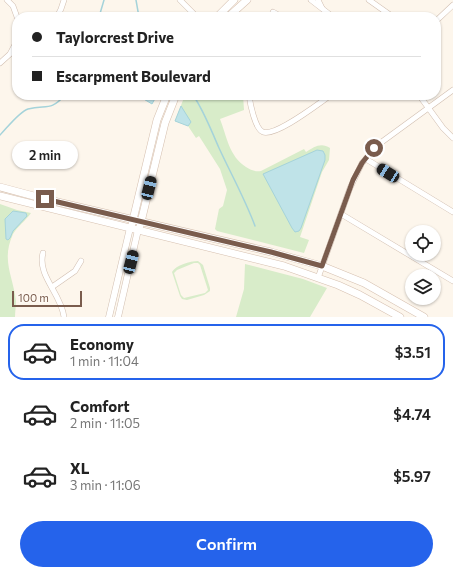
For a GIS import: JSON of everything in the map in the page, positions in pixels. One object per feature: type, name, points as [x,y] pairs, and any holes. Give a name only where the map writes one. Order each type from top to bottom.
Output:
[{"type":"main road","points":[[222,12],[234,0]]},
{"type":"main road","points":[[234,12],[247,0]]},
{"type":"main road","points":[[130,228],[157,120],[165,100]]},
{"type":"main road","points":[[138,230],[165,122],[174,100]]},
{"type":"main road","points":[[0,187],[27,195],[271,252],[322,266],[364,283],[424,317]]},
{"type":"main road","points":[[25,203],[27,195]]},
{"type":"main road","points":[[0,196],[284,266],[360,295],[400,317]]},
{"type":"street","points":[[8,0],[15,12]]},
{"type":"street","points":[[60,12],[64,0]]},
{"type":"street","points":[[180,0],[192,12]]},
{"type":"street","points":[[311,0],[326,12]]},
{"type":"street","points":[[318,0],[323,9]]},
{"type":"street","points":[[369,0],[386,12]]},
{"type":"street","points":[[441,16],[453,5]]},
{"type":"street","points":[[0,63],[12,50]]},
{"type":"street","points":[[441,99],[453,90]]},
{"type":"street","points":[[250,100],[251,109],[258,126],[261,131],[269,133],[294,121],[324,100]]},
{"type":"street","points":[[422,100],[453,138]]},
{"type":"street","points":[[318,278],[353,180],[366,159],[374,148],[439,100]]},
{"type":"street","points":[[366,159],[453,212]]},
{"type":"street","points":[[341,214],[453,281]]},
{"type":"street","points":[[109,317],[130,228]]},
{"type":"street","points":[[118,317],[138,230]]},
{"type":"street","points":[[43,253],[42,267],[61,303],[64,317]]},
{"type":"street","points":[[52,287],[72,273],[81,261]]},
{"type":"green space","points":[[183,100],[243,100],[244,110],[220,119],[232,152],[240,163],[257,171],[261,171],[304,149],[306,152],[321,145],[330,148],[329,160],[322,172],[300,237],[309,240],[304,253],[217,231],[215,229],[219,209],[223,206],[227,190],[220,169],[199,136],[196,138],[188,126],[175,121]]},
{"type":"green space","points":[[0,204],[31,213],[13,234],[8,252],[9,268],[16,301],[15,317],[0,317]]},
{"type":"green space","points":[[198,261],[203,265],[210,291],[204,295],[187,300],[182,299],[172,272],[180,265]],"holes":[[[194,263],[198,263],[208,290],[205,293],[184,298],[181,295],[174,273],[177,270]]]},
{"type":"green space","points":[[245,264],[303,279],[327,288],[310,317],[236,317],[244,289]]},
{"type":"water","points":[[145,100],[154,100],[152,104]]},
{"type":"water","points":[[181,106],[191,122],[188,126],[175,121]]},
{"type":"water","points":[[317,150],[323,151],[325,160],[301,228],[299,231],[295,232],[263,174]]},
{"type":"water","points":[[13,211],[26,213],[27,216],[13,231],[8,240],[6,239],[5,219]]},
{"type":"waterway","points":[[100,12],[104,0]]},
{"type":"waterway","points":[[136,0],[138,12]]},
{"type":"waterway","points":[[0,135],[24,111],[28,109],[51,106],[60,100]]},
{"type":"waterway","points":[[196,100],[247,206],[255,226]]},
{"type":"route","points":[[45,199],[271,252],[322,266],[353,180],[362,163],[374,148]]}]
